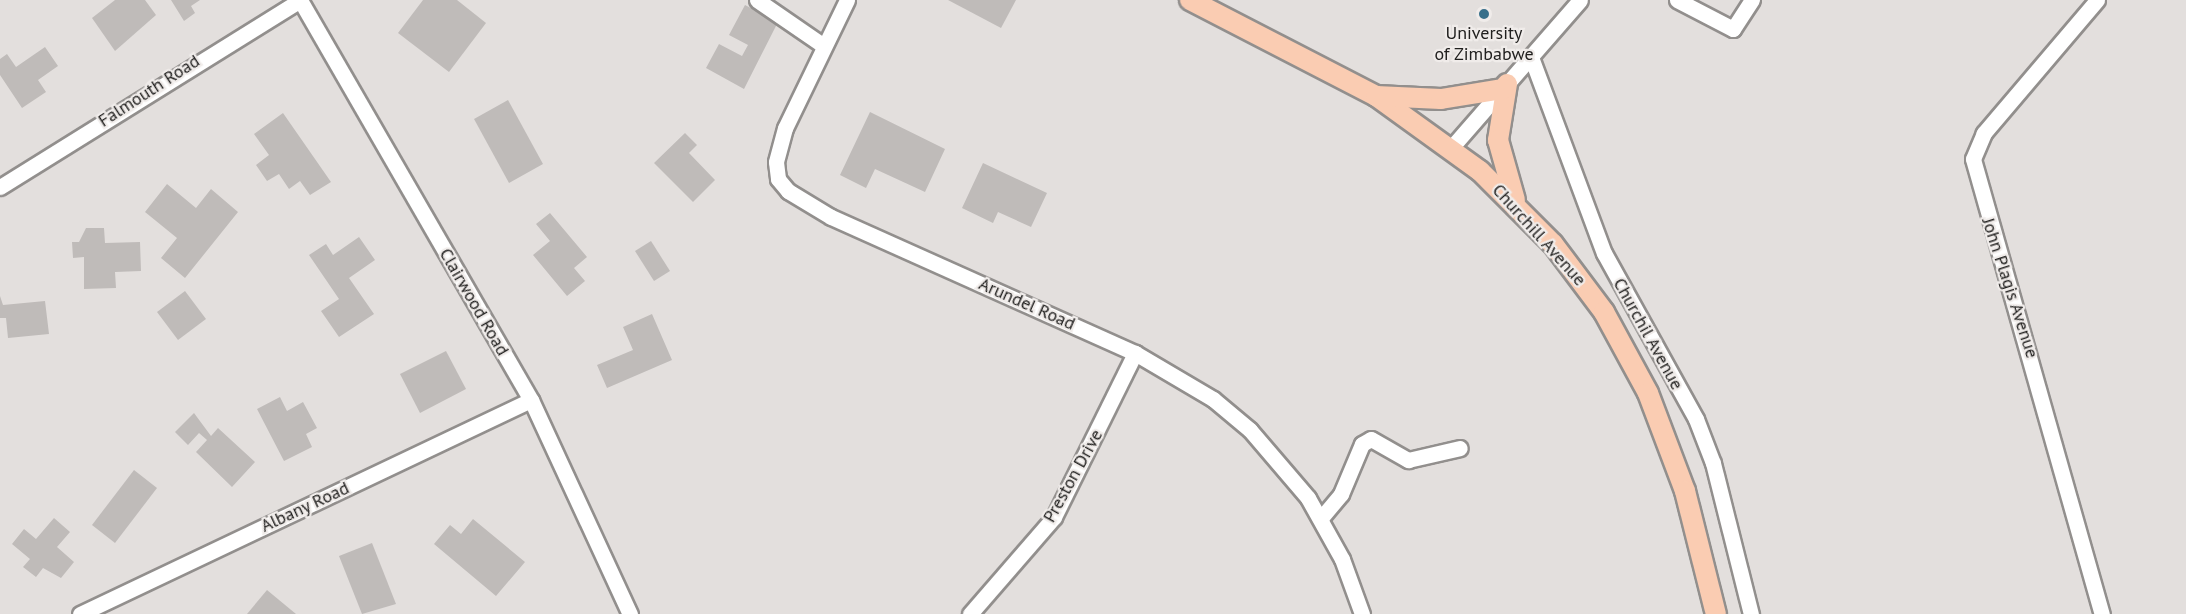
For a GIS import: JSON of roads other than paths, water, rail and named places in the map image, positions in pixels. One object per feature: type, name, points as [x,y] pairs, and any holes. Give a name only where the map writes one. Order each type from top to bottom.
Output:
[{"type":"main road","name":"Churchill Avenue","points":[[1190,0],[1376,96],[1451,148],[1518,209],[1598,303],[1648,393],[1685,491],[1716,614]]},
{"type":"main road","points":[[1376,96],[1441,99],[1505,86],[1498,140],[1518,209]]},
{"type":"street","name":"Falmouth Road","points":[[0,187],[300,0]]},
{"type":"street","name":"Clairwood Road","points":[[300,0],[531,400],[630,614]]},
{"type":"street","points":[[757,0],[824,46]]},
{"type":"street","name":"Arundel Road","points":[[848,0],[824,46],[779,147],[778,179],[788,191],[831,217],[1135,353],[1212,399],[1250,430],[1321,518],[1362,614]]},
{"type":"street","points":[[1451,148],[1580,0]]},
{"type":"street","points":[[1677,0],[1732,29],[1752,0]]},
{"type":"street","name":"John Plagis Avenue","points":[[2097,0],[1984,134],[1973,159],[2102,614]]},
{"type":"street","name":"Churchil Avenue","points":[[1532,57],[1604,253],[1696,419],[1713,463],[1751,614]]},
{"type":"street","name":"Preston Drive","points":[[970,614],[1054,517],[1135,353]]},
{"type":"street","name":"Albany Road","points":[[80,614],[531,400]]},
{"type":"street","points":[[1321,518],[1341,494],[1362,444],[1371,439],[1408,460],[1460,448]]},
{"type":"place","name":"University of Zimbabwe","points":[[1484,14]]}]
